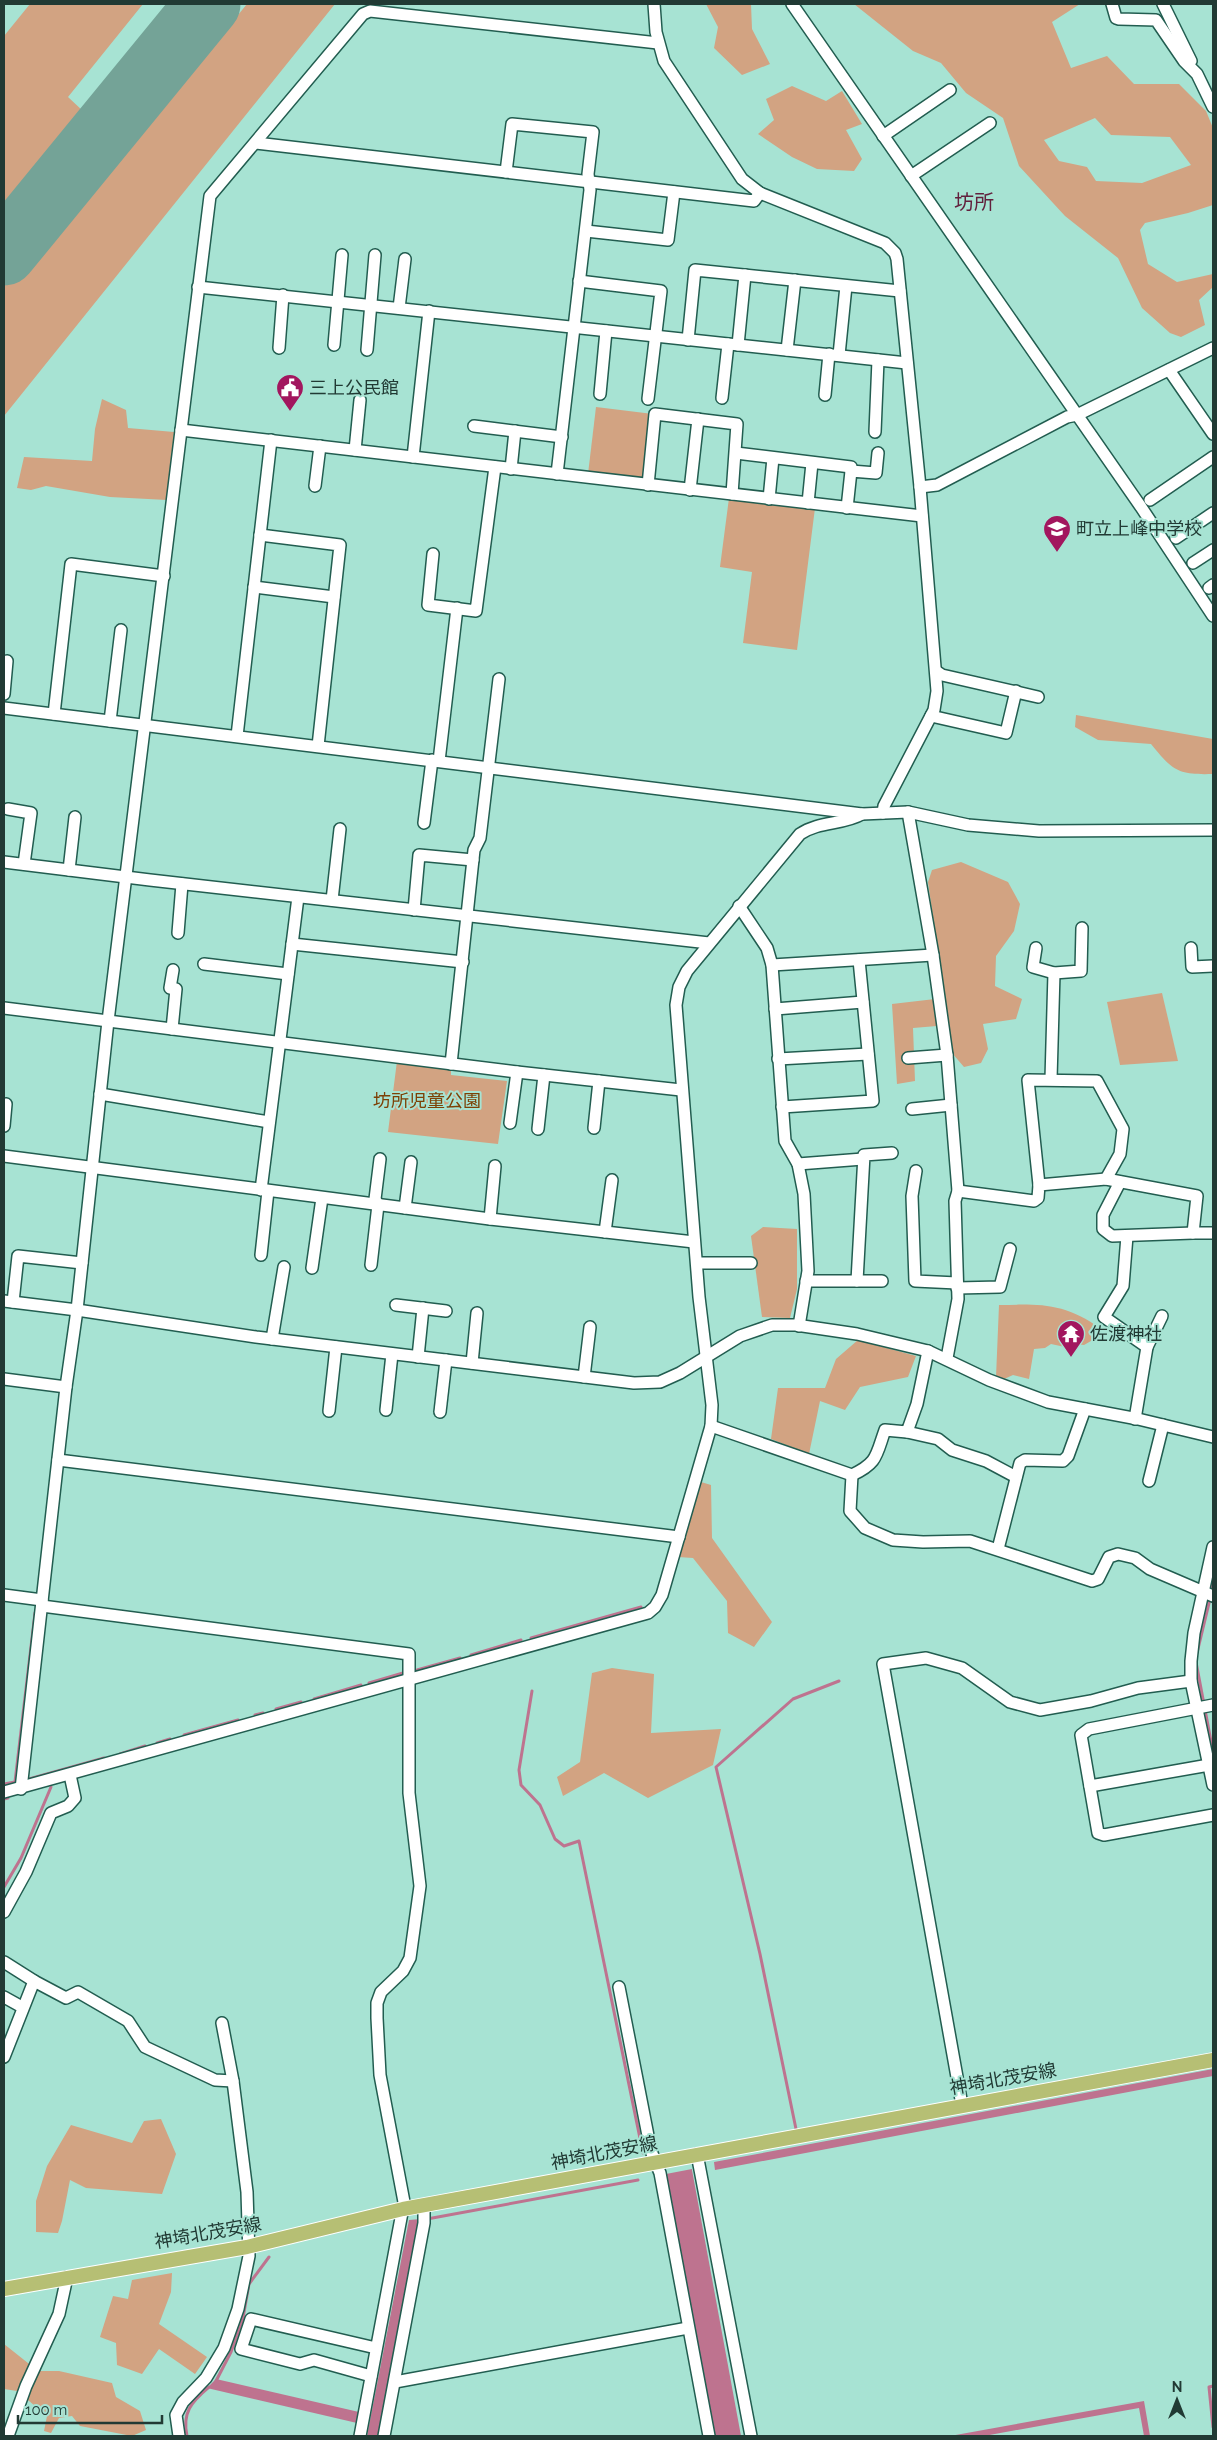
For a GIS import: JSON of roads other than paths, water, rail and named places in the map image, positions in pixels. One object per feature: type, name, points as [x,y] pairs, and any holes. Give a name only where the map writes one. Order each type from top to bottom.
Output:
[{"type":"main road","name":"神埼北茂安線","points":[[4,2289],[247,2247],[403,2209],[424,2214],[656,2162],[1213,2060]]},
{"type":"street","points":[[654,4],[658,42],[675,80],[742,179],[760,193],[885,243],[895,253],[897,258],[920,487],[936,671],[936,701],[931,716],[884,806],[883,813]]},
{"type":"street","points":[[792,4],[1077,415],[1213,616]]},
{"type":"street","points":[[1112,4],[1116,18],[1156,20],[1184,62],[1197,74]]},
{"type":"street","points":[[1163,4],[1213,106]]},
{"type":"street","points":[[21,1789],[66,1387],[78,1310],[108,1021],[146,726],[210,196],[363,14],[370,11],[658,42]]},
{"type":"street","points":[[883,136],[950,90]]},
{"type":"street","points":[[911,176],[990,123]]},
{"type":"street","points":[[506,172],[512,124],[593,132],[588,174],[590,190],[586,231],[557,474]]},
{"type":"street","points":[[256,143],[754,201],[760,193]]},
{"type":"street","points":[[586,231],[668,240],[674,192]]},
{"type":"street","points":[[334,345],[342,255]]},
{"type":"street","points":[[367,350],[375,255]]},
{"type":"street","points":[[399,308],[404,259]]},
{"type":"street","points":[[688,340],[695,270],[900,291]]},
{"type":"street","points":[[722,398],[746,275]]},
{"type":"street","points":[[788,350],[795,280]]},
{"type":"street","points":[[580,281],[661,291],[648,399]]},
{"type":"street","points":[[825,396],[846,286]]},
{"type":"street","points":[[198,287],[907,363]]},
{"type":"street","points":[[279,348],[283,295]]},
{"type":"street","points":[[413,457],[429,311]]},
{"type":"street","points":[[600,394],[606,331]]},
{"type":"street","points":[[920,487],[937,485],[1067,418],[1077,415],[1213,348]]},
{"type":"street","points":[[875,432],[878,360]]},
{"type":"street","points":[[1169,370],[1213,434]]},
{"type":"street","points":[[355,450],[360,400]]},
{"type":"street","points":[[648,485],[655,414],[737,424],[732,494]]},
{"type":"street","points":[[690,490],[698,419]]},
{"type":"street","points":[[474,426],[562,437]]},
{"type":"street","points":[[182,430],[922,516]]},
{"type":"street","points":[[511,469],[515,431]]},
{"type":"street","points":[[237,736],[271,440]]},
{"type":"street","points":[[315,486],[320,446]]},
{"type":"street","points":[[850,471],[876,473],[878,453]]},
{"type":"street","points":[[736,454],[851,467],[847,508]]},
{"type":"street","points":[[1150,500],[1213,457]]},
{"type":"street","points":[[769,499],[773,458]]},
{"type":"street","points":[[808,503],[812,462]]},
{"type":"street","points":[[433,554],[428,605],[476,611],[496,467]]},
{"type":"street","points":[[1176,538],[1213,514]]},
{"type":"street","points":[[260,535],[340,545],[318,746]]},
{"type":"street","points":[[1193,564],[1213,550]]},
{"type":"street","points":[[54,714],[71,564],[164,576]]},
{"type":"street","points":[[254,587],[334,597]]},
{"type":"street","points":[[424,823],[457,608]]},
{"type":"street","points":[[110,721],[121,630]]},
{"type":"street","points":[[4,694],[7,661]]},
{"type":"street","points":[[936,671],[942,675],[1038,697]]},
{"type":"street","points":[[451,1064],[474,850],[480,838],[498,679]]},
{"type":"street","points":[[931,716],[1006,733],[1016,692]]},
{"type":"street","points":[[4,708],[487,766],[862,814],[908,812],[968,825],[1039,831],[1213,830]]},
{"type":"street","points":[[8,809],[31,813],[24,864]]},
{"type":"street","points":[[908,812],[933,954],[947,1055],[958,1191],[955,1201],[958,1298],[947,1358]]},
{"type":"street","points":[[4,1792],[21,1789],[648,1613],[655,1606],[662,1595],[711,1426],[712,1405],[705,1356],[681,1090],[676,1025],[679,987],[687,971],[709,943],[800,834],[810,827],[852,819],[862,814]]},
{"type":"street","points":[[69,870],[75,817]]},
{"type":"street","points":[[332,900],[340,829]]},
{"type":"street","points":[[414,910],[419,855],[473,860]]},
{"type":"street","points":[[4,862],[182,884],[709,943]]},
{"type":"street","points":[[178,932],[182,884]]},
{"type":"street","points":[[261,1255],[269,1122],[298,897]]},
{"type":"street","points":[[739,906],[767,948],[772,965],[785,1141],[798,1164],[804,1194],[806,1280],[799,1326]]},
{"type":"street","points":[[1036,948],[1032,967],[1054,972],[1081,971],[1082,928]]},
{"type":"street","points":[[292,944],[462,962]]},
{"type":"street","points":[[1191,948],[1192,967],[1213,966]]},
{"type":"street","points":[[772,965],[933,954]]},
{"type":"street","points":[[782,1107],[873,1101],[859,960]]},
{"type":"street","points":[[204,964],[288,974]]},
{"type":"street","points":[[172,1029],[176,989],[170,988],[173,970]]},
{"type":"street","points":[[1051,1079],[1054,972]]},
{"type":"street","points":[[775,1008],[863,1002]]},
{"type":"street","points":[[4,1008],[279,1044],[681,1090]]},
{"type":"street","points":[[778,1059],[868,1054]]},
{"type":"street","points":[[908,1058],[947,1055]]},
{"type":"street","points":[[510,1123],[517,1072]]},
{"type":"street","points":[[538,1129],[544,1075]]},
{"type":"street","points":[[958,1191],[1034,1201],[1038,1198],[1028,1080],[1097,1081],[1123,1129],[1120,1154],[1106,1180]]},
{"type":"street","points":[[594,1128],[599,1081]]},
{"type":"street","points":[[100,1094],[269,1122]]},
{"type":"street","points":[[4,1126],[6,1104]]},
{"type":"street","points":[[912,1109],[951,1105]]},
{"type":"street","points":[[857,1280],[864,1155],[892,1153]]},
{"type":"street","points":[[4,1156],[93,1166],[490,1219],[694,1242]]},
{"type":"street","points":[[371,1265],[378,1205],[375,1199],[380,1159]]},
{"type":"street","points":[[798,1164],[864,1159]]},
{"type":"street","points":[[405,1208],[411,1162]]},
{"type":"street","points":[[490,1219],[495,1166]]},
{"type":"street","points":[[916,1172],[912,1196],[915,1281],[1000,1287],[1010,1249]]},
{"type":"street","points":[[605,1232],[612,1180]]},
{"type":"street","points":[[1038,1185],[1106,1180],[1197,1196],[1193,1233]]},
{"type":"street","points":[[1120,1182],[1103,1215],[1103,1229],[1112,1236],[1213,1233]]},
{"type":"street","points":[[312,1268],[322,1198]]},
{"type":"street","points":[[1127,1236],[1123,1286],[1104,1316],[1147,1348]]},
{"type":"street","points":[[82,1263],[18,1256],[8,1302],[78,1310],[272,1339],[634,1383],[660,1382],[680,1373],[740,1336],[772,1325],[799,1326],[857,1334],[928,1351],[947,1358],[989,1380],[1048,1402],[1213,1437]]},
{"type":"street","points":[[697,1263],[751,1263]]},
{"type":"street","points":[[272,1339],[284,1267]]},
{"type":"street","points":[[806,1280],[882,1280]]},
{"type":"street","points":[[396,1305],[446,1311]]},
{"type":"street","points":[[418,1357],[423,1308]]},
{"type":"street","points":[[472,1363],[477,1313]]},
{"type":"street","points":[[1135,1419],[1147,1348],[1162,1316]]},
{"type":"street","points":[[584,1377],[590,1327]]},
{"type":"street","points":[[329,1411],[336,1347]]},
{"type":"street","points":[[907,1432],[917,1404],[928,1351]]},
{"type":"street","points":[[386,1410],[392,1354]]},
{"type":"street","points":[[440,1412],[446,1360]]},
{"type":"street","points":[[4,1379],[66,1387]]},
{"type":"street","points":[[998,1548],[1020,1463],[1025,1460],[1062,1461],[1068,1456],[1085,1409]]},
{"type":"street","points":[[1149,1481],[1163,1425]]},
{"type":"street","points":[[711,1426],[852,1474],[868,1468],[875,1457],[885,1430],[907,1432],[938,1439],[952,1450],[986,1462],[1016,1477]]},
{"type":"street","points":[[58,1460],[679,1537]]},
{"type":"street","points":[[852,1474],[850,1511],[865,1528],[893,1540],[970,1540],[1092,1580],[1098,1579],[1108,1557],[1126,1554],[1136,1558],[1150,1569],[1208,1594]]},
{"type":"street","points":[[1213,1547],[1208,1594],[1193,1642],[1191,1681],[1206,1706],[1209,1764],[1213,1785]]},
{"type":"street","points":[[4,1595],[42,1603],[409,1654],[409,1793],[420,1886],[414,1942],[410,1958],[403,1971],[381,1992],[377,2003],[380,2075],[404,2202],[360,2436]]},
{"type":"street","points":[[962,2105],[883,1664],[926,1658],[962,1668],[1010,1702],[1040,1710],[1091,1701],[1138,1688],[1191,1681]]},
{"type":"street","points":[[1206,1706],[1089,1729],[1081,1735],[1098,1833],[1104,1835],[1213,1815]]},
{"type":"street","points":[[1090,1786],[1209,1764]]},
{"type":"street","points":[[4,1912],[26,1872],[51,1813],[68,1806],[75,1798],[70,1775]]},
{"type":"street","points":[[4,1962],[66,1998],[78,1992],[128,2021],[144,2046],[216,2080],[233,2081]]},
{"type":"street","points":[[4,2057],[7,2037],[34,1981]]},
{"type":"street","points":[[619,1987],[652,2151],[660,2173],[709,2436]]},
{"type":"street","points":[[4,1997],[22,2007]]},
{"type":"street","points":[[179,2436],[176,2415],[183,2402],[206,2378],[227,2340],[238,2309],[249,2256],[247,2247],[247,2192],[233,2081],[222,2023]]},
{"type":"street","points":[[697,2154],[751,2436]]},
{"type":"street","points":[[384,2436],[424,2214]]},
{"type":"street","points":[[8,2436],[26,2386],[59,2314],[67,2277]]},
{"type":"street","points":[[371,2376],[314,2360],[300,2364],[241,2349],[251,2319],[376,2348]]},
{"type":"street","points":[[395,2382],[688,2328]]},
{"type":"waterway","points":[[1211,1592],[1213,1578]]},
{"type":"waterway","points":[[1197,1653],[1210,1599]]},
{"type":"waterway","points":[[531,1638],[641,1607]]},
{"type":"waterway","points":[[4,1784],[15,1782],[35,1613]]},
{"type":"waterway","points":[[471,1655],[521,1640]]},
{"type":"waterway","points":[[417,1670],[460,1658]]},
{"type":"waterway","points":[[1196,1662],[1213,1752]]},
{"type":"waterway","points":[[369,1683],[403,1673]]},
{"type":"waterway","points":[[796,2129],[760,1954],[716,1767],[793,1699],[839,1681]]},
{"type":"waterway","points":[[314,1699],[361,1685]]},
{"type":"waterway","points":[[532,1691],[519,1770],[521,1785],[540,1805],[555,1839],[564,1846],[579,1841],[643,2153]]},
{"type":"waterway","points":[[276,1709],[301,1702]]},
{"type":"waterway","points":[[255,1715],[263,1713]]},
{"type":"waterway","points":[[184,1735],[238,1720]]},
{"type":"waterway","points":[[157,1743],[170,1739]]},
{"type":"waterway","points":[[120,1754],[145,1746]]},
{"type":"waterway","points":[[29,1779],[104,1758]]},
{"type":"waterway","points":[[4,1887],[21,1858],[51,1787]]},
{"type":"waterway","points":[[4,1799],[8,1798]]},
{"type":"waterway","points":[[427,2219],[638,2180]]},
{"type":"waterway","points":[[216,2381],[231,2352],[243,2318],[249,2284],[269,2257]]},
{"type":"waterway","points":[[1213,2386],[1209,2387],[1213,2427]]},
{"type":"waterway","points":[[187,2436],[186,2421],[189,2408],[209,2387]]},
{"type":"place","name":"三上公民館","points":[[290,412]]},
{"type":"place","name":"町立上峰中学校","points":[[1057,553]]},
{"type":"place","name":"佐渡神社","points":[[1071,1358]]},
{"type":"district","name":"坊所","points":[[974,202]]},
{"type":"park label","name":"坊所児童公園","points":[[427,1101]]}]
